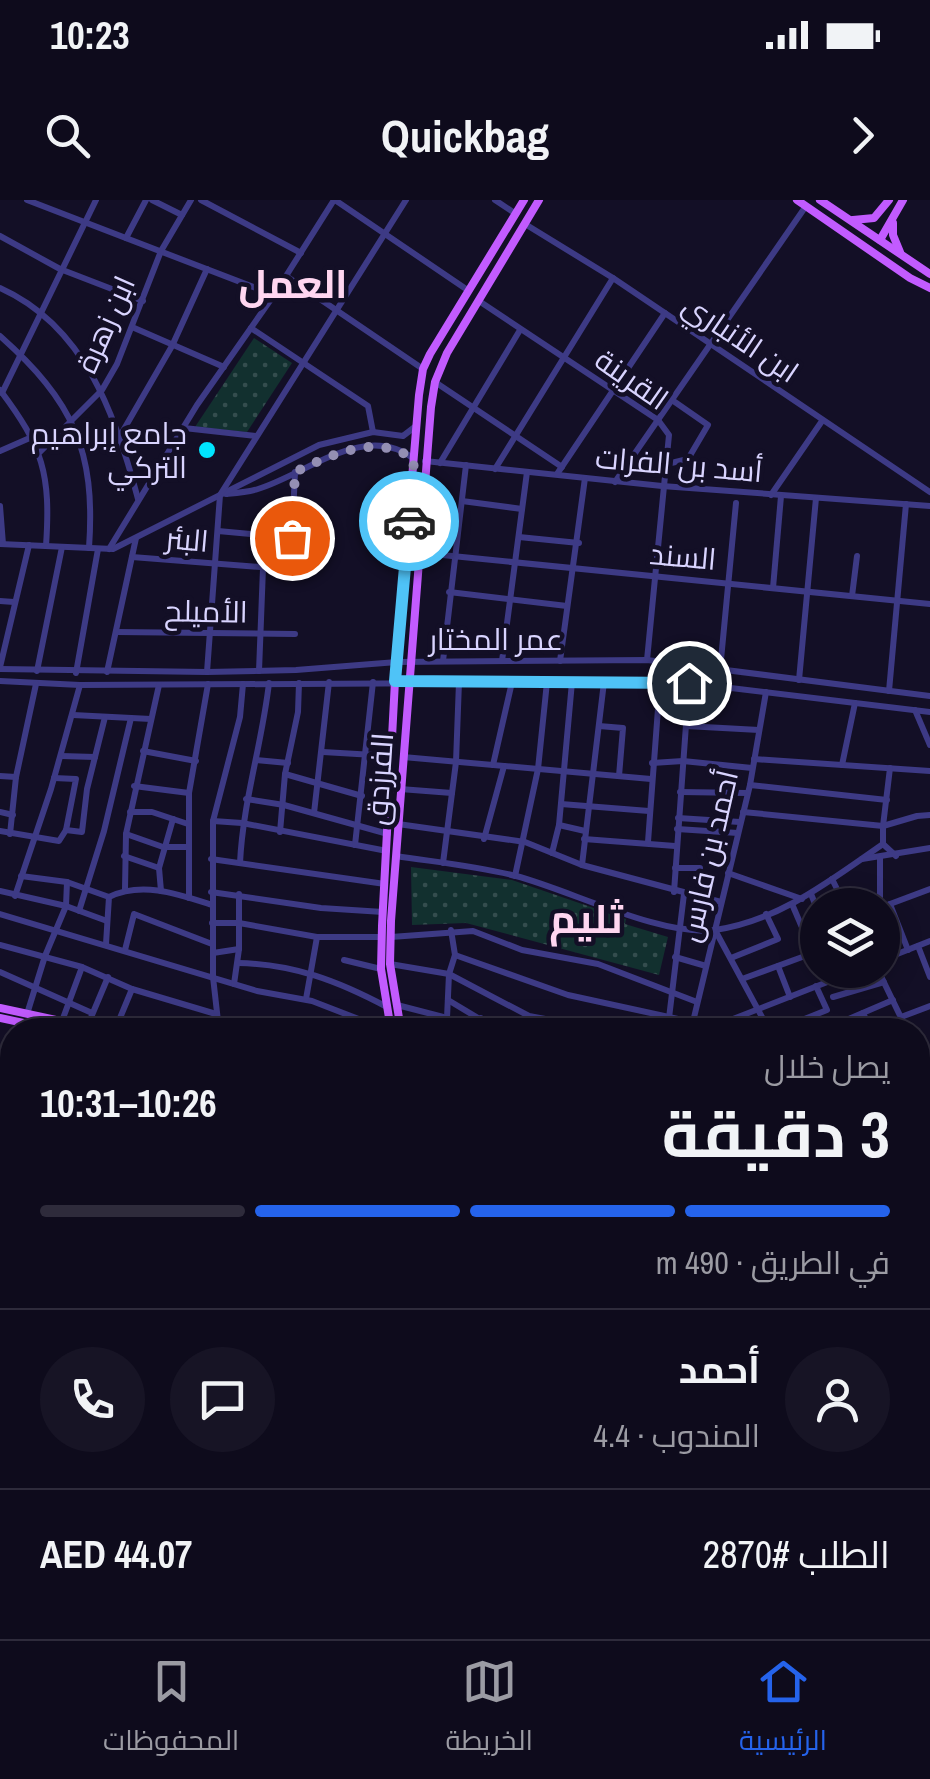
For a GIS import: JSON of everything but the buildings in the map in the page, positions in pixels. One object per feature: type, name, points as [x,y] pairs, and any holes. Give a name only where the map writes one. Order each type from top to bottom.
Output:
[{"type":"main road","name":"الفرزدق","points":[[390,1018],[384,884],[398,824],[396,662],[423,369],[524,200]]},
{"type":"main road","name":"الفرزدق","points":[[396,1018],[381,970],[391,853],[388,834],[408,682],[435,382],[447,353],[539,200]]},
{"type":"main road","points":[[820,200],[930,274]]},
{"type":"main road","points":[[847,218],[874,218],[889,200]]},
{"type":"main road","points":[[880,240],[903,200]]},
{"type":"main road","points":[[802,203],[930,290]]},
{"type":"main road","points":[[895,213],[893,235],[903,256]]},
{"type":"street","points":[[28,200],[274,295]]},
{"type":"street","points":[[46,546],[49,510],[40,452],[1,392],[96,200]]},
{"type":"street","points":[[126,238],[149,200],[182,214]]},
{"type":"street","name":"ابن زهرة","points":[[40,452],[102,390],[161,251],[191,200]]},
{"type":"street","points":[[201,200],[300,253]]},
{"type":"street","points":[[109,549],[334,200],[468,291]]},
{"type":"street","points":[[207,672],[220,495],[406,200]]},
{"type":"street","points":[[495,200],[516,214]]},
{"type":"street","points":[[615,482],[802,203]]},
{"type":"street","name":"ابن الأنباري","points":[[525,224],[613,278],[930,492]]},
{"type":"street","points":[[0,236],[60,269],[142,300]]},
{"type":"street","points":[[120,437],[172,346],[208,269]]},
{"type":"street","points":[[286,276],[423,369]]},
{"type":"street","points":[[495,468],[613,278]]},
{"type":"street","points":[[0,288],[40,311],[82,359],[102,390],[139,500]]},
{"type":"street","name":"القرينة","points":[[479,302],[658,420],[669,434],[646,660]]},
{"type":"street","points":[[556,475],[665,314]]},
{"type":"street","points":[[132,327],[224,367]]},
{"type":"street","points":[[251,328],[368,406],[374,432]]},
{"type":"street","points":[[440,463],[520,330]]},
{"type":"street","points":[[0,336],[20,354],[73,420],[85,452],[93,548],[76,672]]},
{"type":"street","points":[[435,382],[562,467]]},
{"type":"street","points":[[667,464],[688,458],[708,426],[672,400]]},
{"type":"street","points":[[771,495],[822,421]]},
{"type":"street","points":[[0,506],[2,544],[109,549],[319,446],[374,432],[403,436],[417,425]]},
{"type":"street","points":[[184,428],[256,436]]},
{"type":"street","points":[[0,450],[32,437]]},
{"type":"street","points":[[220,495],[258,490],[350,448],[398,447],[414,460]]},
{"type":"street","name":"أسد بن الفرات","points":[[425,461],[615,482],[930,506]]},
{"type":"street","points":[[443,662],[466,466]]},
{"type":"street","points":[[218,532],[292,538],[295,472]]},
{"type":"street","points":[[502,661],[527,472]]},
{"type":"street","points":[[560,661],[585,478]]},
{"type":"street","points":[[772,588],[781,496]]},
{"type":"street","points":[[799,680],[816,498]]},
{"type":"street","points":[[462,501],[522,509]]},
{"type":"street","points":[[720,670],[736,503]]},
{"type":"street","points":[[889,691],[906,504]]},
{"type":"street","points":[[107,672],[136,537]]},
{"type":"street","points":[[519,537],[579,544]]},
{"type":"street","points":[[0,668],[29,545]]},
{"type":"street","points":[[37,671],[62,547]]},
{"type":"street","name":"السند","points":[[432,554],[930,604]]},
{"type":"street","points":[[852,596],[857,556]]},
{"type":"street","name":"البئر","points":[[132,557],[298,570]]},
{"type":"street","points":[[259,671],[264,568]]},
{"type":"street","points":[[449,592],[567,606]]},
{"type":"street","points":[[0,601],[14,602]]},
{"type":"street","points":[[0,624],[10,624]]},
{"type":"street","name":"الأميلح","points":[[116,632],[295,634]]},
{"type":"street","name":"عمر المختار","points":[[0,668],[207,672],[396,662],[646,660],[930,696]]},
{"type":"street","name":"عمر المختار","points":[[0,681],[80,685],[660,682],[930,712]]},
{"type":"street","points":[[314,813],[329,682]]},
{"type":"street","points":[[356,845],[373,682]]},
{"type":"street","points":[[443,864],[456,762],[460,682]]},
{"type":"street","points":[[493,765],[512,682]]},
{"type":"street","points":[[515,876],[538,769],[547,682]]},
{"type":"street","points":[[552,853],[572,682]]},
{"type":"street","points":[[582,865],[604,682]]},
{"type":"street","points":[[648,842],[660,682]]},
{"type":"street","points":[[280,832],[299,683]]},
{"type":"street","points":[[674,892],[689,683]]},
{"type":"street","points":[[10,834],[16,777],[36,684]]},
{"type":"street","points":[[189,898],[189,794],[208,684]]},
{"type":"street","points":[[217,1018],[213,977],[213,821],[240,717],[243,684]]},
{"type":"street","points":[[240,863],[242,823],[269,684]]},
{"type":"street","points":[[15,896],[80,685]]},
{"type":"street","points":[[125,889],[124,856],[134,786],[160,685]]},
{"type":"street","name":"أحمد بن فارس","points":[[694,1018],[749,789],[766,692]]},
{"type":"street","points":[[842,765],[855,703]]},
{"type":"street","points":[[915,710],[930,745]]},
{"type":"street","points":[[73,715],[151,719]]},
{"type":"street","points":[[66,830],[82,832],[105,718]]},
{"type":"street","points":[[79,911],[131,718]]},
{"type":"street","points":[[599,726],[624,728],[619,776]]},
{"type":"street","points":[[686,726],[759,730]]},
{"type":"street","points":[[143,751],[196,761]]},
{"type":"street","points":[[323,752],[651,778]]},
{"type":"street","points":[[61,756],[95,757]]},
{"type":"street","points":[[256,760],[288,764]]},
{"type":"street","points":[[652,763],[842,765],[930,771]]},
{"type":"street","points":[[484,839],[504,766]]},
{"type":"street","points":[[890,768],[883,844],[896,856]]},
{"type":"street","points":[[285,774],[362,796]]},
{"type":"street","points":[[0,776],[16,777]]},
{"type":"street","points":[[0,832],[59,841],[66,830],[76,780],[54,778]]},
{"type":"street","points":[[134,786],[189,794]]},
{"type":"street","points":[[400,789],[452,792]]},
{"type":"street","points":[[680,792],[749,789],[887,800]]},
{"type":"street","points":[[246,799],[284,805],[388,834]]},
{"type":"street","points":[[560,804],[649,810]]},
{"type":"street","points":[[0,812],[13,815]]},
{"type":"street","points":[[130,812],[152,812],[188,824]]},
{"type":"street","points":[[742,812],[883,826],[930,816]]},
{"type":"street","points":[[678,818],[740,822]]},
{"type":"street","points":[[161,891],[159,868],[174,820]]},
{"type":"street","points":[[213,821],[242,823],[515,876],[678,926],[714,930],[800,901]]},
{"type":"street","points":[[398,824],[525,842],[582,865],[721,902]]},
{"type":"street","points":[[558,825],[585,835],[676,846]]},
{"type":"street","points":[[677,829],[738,833]]},
{"type":"street","points":[[126,834],[163,847],[188,847]]},
{"type":"street","points":[[819,888],[883,844]]},
{"type":"street","points":[[860,860],[930,848]]},
{"type":"street","points":[[124,856],[159,868]]},
{"type":"street","points":[[880,858],[882,888]]},
{"type":"street","points":[[212,859],[384,884]]},
{"type":"street","points":[[674,868],[700,868]]},
{"type":"street","points":[[728,873],[800,899]]},
{"type":"street","points":[[22,876],[67,882],[109,897],[125,889],[161,891],[212,905]]},
{"type":"street","points":[[832,879],[837,888]]},
{"type":"street","points":[[25,1018],[66,906],[67,882]]},
{"type":"street","points":[[900,900],[930,889]]},
{"type":"street","points":[[0,891],[66,906],[108,921]]},
{"type":"street","points":[[212,892],[321,908],[383,912]]},
{"type":"street","points":[[234,984],[240,949],[239,894]]},
{"type":"street","points":[[455,955],[568,995],[668,1018],[684,894]]},
{"type":"street","points":[[106,944],[109,897]]},
{"type":"street","points":[[792,904],[800,922]]},
{"type":"street","points":[[0,914],[234,984],[306,1000],[356,1018]]},
{"type":"street","points":[[125,950],[134,914],[213,948],[240,949]]},
{"type":"street","points":[[731,958],[778,939],[766,914]]},
{"type":"street","points":[[212,923],[239,922],[317,936],[386,937],[473,930],[522,950],[598,964],[697,1002]]},
{"type":"street","points":[[238,963],[288,966],[346,984],[392,1006],[448,1018],[449,974],[455,955],[451,930]]},
{"type":"street","points":[[714,930],[763,1018]]},
{"type":"street","points":[[900,935],[908,950]]},
{"type":"street","points":[[306,1000],[317,936]]},
{"type":"street","points":[[900,953],[930,942]]},
{"type":"street","points":[[0,945],[82,967],[132,989],[216,1014]]},
{"type":"street","points":[[918,946],[930,977]]},
{"type":"street","points":[[675,957],[706,966]]},
{"type":"street","points":[[742,978],[800,958]]},
{"type":"street","points":[[344,960],[381,970]]},
{"type":"street","points":[[390,964],[449,974],[540,1018]]},
{"type":"street","points":[[778,966],[790,996]]},
{"type":"street","points":[[62,1018],[82,967]]},
{"type":"street","points":[[0,972],[92,1012]]},
{"type":"street","points":[[90,1018],[108,978]]},
{"type":"street","points":[[738,1017],[811,988]]},
{"type":"street","points":[[807,1018],[827,1010],[817,988]]},
{"type":"street","points":[[834,998],[865,988]]},
{"type":"street","points":[[887,988],[902,1018],[930,1006]]},
{"type":"street","points":[[121,1018],[132,989]]},
{"type":"street","points":[[448,1000],[481,1018]]},
{"type":"street","points":[[850,1018],[893,1000]]},
{"type":"street","points":[[863,1012],[866,1018]]},
{"type":"green space","points":[[254,338],[292,363],[247,432],[195,427]]},
{"type":"green space","points":[[411,867],[512,880],[668,937],[659,975],[466,923],[412,925]]},
{"type":"way so far","points":[[292,538],[295,472],[350,448],[398,447],[414,460],[409,521]]},
{"type":"place","name":"جامع إبراهيم التركي","points":[[207,450]]},
{"type":"district","name":"العمل","points":[[293,283]]},
{"type":"district","name":"ثليم","points":[[586,918]]},
{"type":"route","points":[[409,521],[395,681],[689,683]]}]
